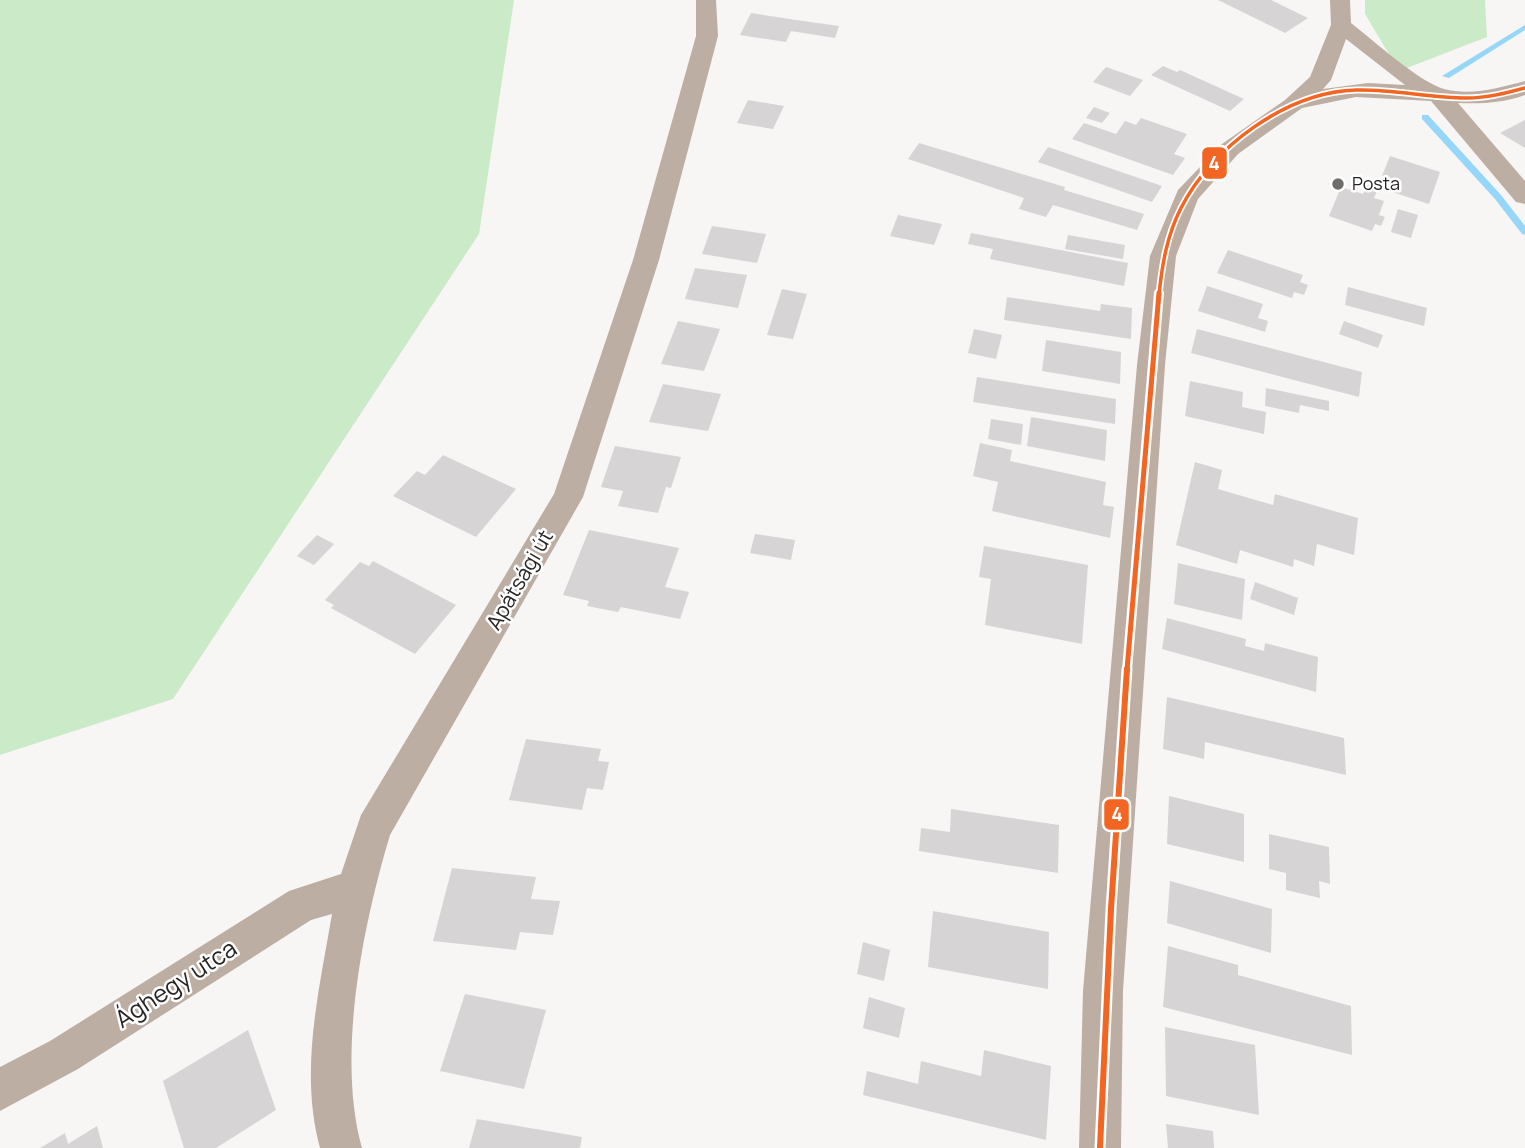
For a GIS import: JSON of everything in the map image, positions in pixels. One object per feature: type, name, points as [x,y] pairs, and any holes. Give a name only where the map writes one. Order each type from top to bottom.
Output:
[{"type":"street","name":"Apátsági út","points":[[341,1148],[336,1130],[330,1042],[355,889],[374,828],[568,497],[650,247],[707,36],[706,0]]},
{"type":"street","points":[[1100,1148],[1103,991],[1151,365],[1163,256],[1187,196],[1230,149],[1293,105],[1320,80],[1341,25],[1340,0]]},
{"type":"street","points":[[1341,25],[1399,71],[1439,96],[1525,196]]},
{"type":"street","points":[[1293,105],[1339,90],[1390,89],[1439,96],[1502,97],[1525,88]]},
{"type":"street","name":"Ághegy utca","points":[[0,1090],[64,1055],[302,904],[355,889]]},
{"type":"green space","points":[[0,0],[514,0],[479,234],[173,699],[0,755]]},
{"type":"green space","points":[[1365,0],[1485,0],[1487,37],[1399,71],[1365,14]]},
{"type":"building","points":[[1218,0],[1271,0],[1308,18],[1285,33]]},
{"type":"building","points":[[751,13],[839,26],[835,38],[791,31],[786,42],[740,35]]},
{"type":"building","points":[[1163,66],[1177,72],[1180,70],[1244,99],[1230,111],[1151,75]]},
{"type":"building","points":[[1106,67],[1143,80],[1130,96],[1093,82]]},
{"type":"building","points":[[748,100],[784,106],[773,129],[737,123]]},
{"type":"building","points":[[1094,107],[1110,113],[1102,123],[1086,118]]},
{"type":"building","points":[[1141,118],[1187,134],[1174,154],[1185,158],[1173,175],[1072,139],[1084,123],[1116,134],[1125,121],[1136,125]]},
{"type":"building","points":[[1525,120],[1525,148],[1500,133]]},
{"type":"building","points":[[919,143],[1144,214],[1137,230],[1053,205],[1046,217],[1019,209],[1024,198],[908,159]]},
{"type":"building","points":[[1048,147],[1162,186],[1152,202],[1038,162]]},
{"type":"building","points":[[1390,156],[1440,172],[1429,204],[1386,190],[1390,179],[1382,176]]},
{"type":"building","points":[[1367,185],[1378,189],[1374,198],[1384,201],[1379,215],[1385,217],[1381,226],[1375,224],[1372,231],[1329,216],[1341,187],[1363,194]]},
{"type":"building","points":[[1398,209],[1418,215],[1411,238],[1391,232]]},
{"type":"building","points":[[898,215],[942,224],[934,245],[890,236]]},
{"type":"building","points":[[712,226],[766,234],[757,263],[702,254]]},
{"type":"building","points":[[971,233],[1128,263],[1124,286],[990,259],[993,249],[968,244]]},
{"type":"building","points":[[1068,235],[1125,245],[1123,259],[1065,249]]},
{"type":"building","points":[[1228,250],[1303,275],[1300,282],[1308,285],[1304,295],[1294,292],[1292,298],[1217,273]]},
{"type":"building","points":[[695,268],[747,275],[738,308],[685,299]]},
{"type":"building","points":[[1207,286],[1263,304],[1258,318],[1268,321],[1265,332],[1198,311]]},
{"type":"building","points":[[1348,287],[1427,308],[1424,326],[1345,305]]},
{"type":"building","points":[[782,289],[807,294],[793,339],[767,335]]},
{"type":"building","points":[[1007,297],[1100,311],[1101,304],[1132,308],[1131,339],[1004,320]]},
{"type":"building","points":[[678,321],[720,329],[704,371],[661,364]]},
{"type":"building","points":[[1344,321],[1383,335],[1378,348],[1339,334]]},
{"type":"building","points":[[974,329],[1002,335],[996,359],[968,353]]},
{"type":"building","points":[[1197,329],[1362,372],[1359,397],[1191,353]]},
{"type":"building","points":[[1046,340],[1121,352],[1120,384],[1042,371]]},
{"type":"building","points":[[977,377],[1116,399],[1115,424],[973,402]]},
{"type":"building","points":[[1190,381],[1243,392],[1242,407],[1266,412],[1264,434],[1185,416]]},
{"type":"building","points":[[663,384],[721,394],[708,431],[649,422]]},
{"type":"building","points":[[1266,388],[1329,401],[1329,411],[1300,405],[1299,413],[1265,406]]},
{"type":"building","points":[[1031,417],[1107,430],[1105,461],[1027,446]]},
{"type":"building","points":[[991,419],[1023,424],[1021,445],[988,439]]},
{"type":"building","points":[[980,443],[1012,450],[1010,461],[1106,482],[1103,505],[1114,507],[1110,538],[992,511],[998,482],[973,476]]},
{"type":"building","points":[[615,446],[681,457],[671,488],[666,487],[658,513],[618,506],[623,491],[601,487]]},
{"type":"building","points":[[443,455],[516,489],[476,537],[393,496],[417,471],[425,475]]},
{"type":"building","points":[[1195,462],[1222,470],[1218,489],[1273,505],[1275,494],[1358,518],[1354,555],[1317,544],[1314,566],[1294,559],[1293,567],[1240,550],[1237,564],[1176,545]]},
{"type":"building","points":[[589,530],[679,548],[665,587],[689,592],[680,619],[621,607],[618,612],[587,606],[589,601],[563,595]]},
{"type":"building","points":[[755,534],[795,540],[791,560],[750,553]]},
{"type":"building","points":[[317,535],[334,544],[314,565],[297,556]]},
{"type":"building","points":[[984,546],[1088,565],[1082,644],[985,625],[991,579],[979,577]]},
{"type":"building","points":[[373,561],[456,605],[415,654],[331,608],[334,605],[325,600],[360,562],[369,566]]},
{"type":"building","points":[[1178,563],[1245,579],[1242,620],[1174,604]]},
{"type":"building","points":[[1255,582],[1298,598],[1294,615],[1250,599]]},
{"type":"building","points":[[1167,618],[1246,639],[1245,646],[1264,651],[1265,643],[1318,657],[1316,692],[1162,649]]},
{"type":"building","points":[[1167,697],[1344,738],[1346,775],[1205,742],[1204,759],[1163,749]]},
{"type":"building","points":[[526,739],[601,749],[598,761],[609,762],[603,790],[587,788],[582,810],[509,800]]},
{"type":"building","points":[[1169,796],[1244,814],[1244,862],[1167,844]]},
{"type":"building","points":[[951,809],[1059,825],[1058,873],[919,851],[921,828],[950,832]]},
{"type":"building","points":[[1269,834],[1329,847],[1330,884],[1319,881],[1320,898],[1286,890],[1286,873],[1269,869]]},
{"type":"building","points":[[452,868],[536,877],[531,899],[560,901],[553,935],[520,932],[516,950],[433,941]]},
{"type":"building","points":[[1170,881],[1272,909],[1271,953],[1167,923]]},
{"type":"building","points":[[933,911],[1049,932],[1048,989],[928,967]]},
{"type":"building","points":[[863,942],[890,950],[884,981],[857,974]]},
{"type":"building","points":[[1168,946],[1238,965],[1238,975],[1351,1006],[1352,1055],[1163,1007]]},
{"type":"building","points":[[465,994],[546,1010],[524,1089],[440,1071]]},
{"type":"building","points":[[869,997],[905,1008],[899,1038],[863,1028]]},
{"type":"building","points":[[1165,1027],[1255,1045],[1259,1115],[1166,1096]]},
{"type":"building","points":[[248,1030],[276,1110],[216,1148],[184,1148],[163,1081]]},
{"type":"building","points":[[984,1050],[1051,1066],[1046,1140],[863,1095],[867,1071],[918,1084],[921,1061],[981,1076]]},
{"type":"building","points":[[477,1119],[582,1137],[580,1148],[469,1148]]},
{"type":"building","points":[[1166,1124],[1213,1131],[1214,1148],[1168,1148]]},
{"type":"building","points":[[97,1126],[103,1148],[40,1148],[65,1133],[68,1144]]},
{"type":"waterway","points":[[1446,76],[1525,27]]},
{"type":"waterway","points":[[1425,117],[1498,197],[1525,232]]},
{"type":"transit line","name":"4","points":[[1100,1148],[1111,909],[1139,512],[1159,291],[1173,226],[1192,189],[1220,157],[1253,130],[1310,98],[1353,90],[1473,98],[1525,88]]},
{"type":"place","name":"Posta","points":[[1338,184]]}]
